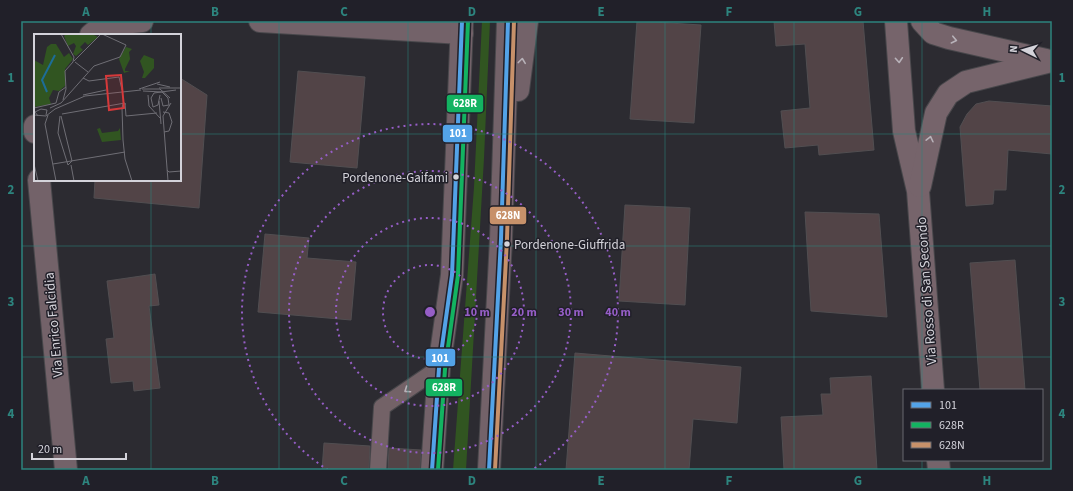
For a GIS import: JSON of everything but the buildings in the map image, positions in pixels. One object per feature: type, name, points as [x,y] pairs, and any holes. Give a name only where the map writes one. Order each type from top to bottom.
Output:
[{"type":"main road","points":[[92,34],[103,25],[142,21]]},
{"type":"main road","points":[[260,21],[462,27],[452,275],[439,368],[432,470]]},
{"type":"main road","points":[[489,470],[500,239],[508,21]]},
{"type":"main road","points":[[500,239],[527,21]]},
{"type":"main road","points":[[896,21],[904,131],[918,191]]},
{"type":"main road","points":[[922,21],[933,33],[949,38],[1052,61]]},
{"type":"main road","points":[[918,191],[936,113],[948,94],[966,82],[1052,61]]},
{"type":"main road","name":"Via Enrico Falcidia","points":[[40,181],[66,470]]},
{"type":"main road","name":"Via Rosso di San Secondo","points":[[918,191],[933,389]]},
{"type":"lane","points":[[378,470],[382,407],[439,368]]},
{"type":"green space","points":[[482,21],[490,21],[484,158],[466,470],[453,470],[474,187]]},
{"type":"transit line","name":"101","points":[[432,470],[439,368],[452,275],[462,21]]},
{"type":"transit line","name":"628R","points":[[438,470],[445,369],[458,275],[468,21]]},
{"type":"transit line","name":"101","points":[[489,470],[501,239],[508,21]]},
{"type":"transit line","name":"628N","points":[[495,470],[507,239],[514,21]]},
{"type":"place","name":"Pordenone-Gaifami","points":[[456,177]]},
{"type":"place","name":"Pordenone-Giuffrida","points":[[507,244]]}]
